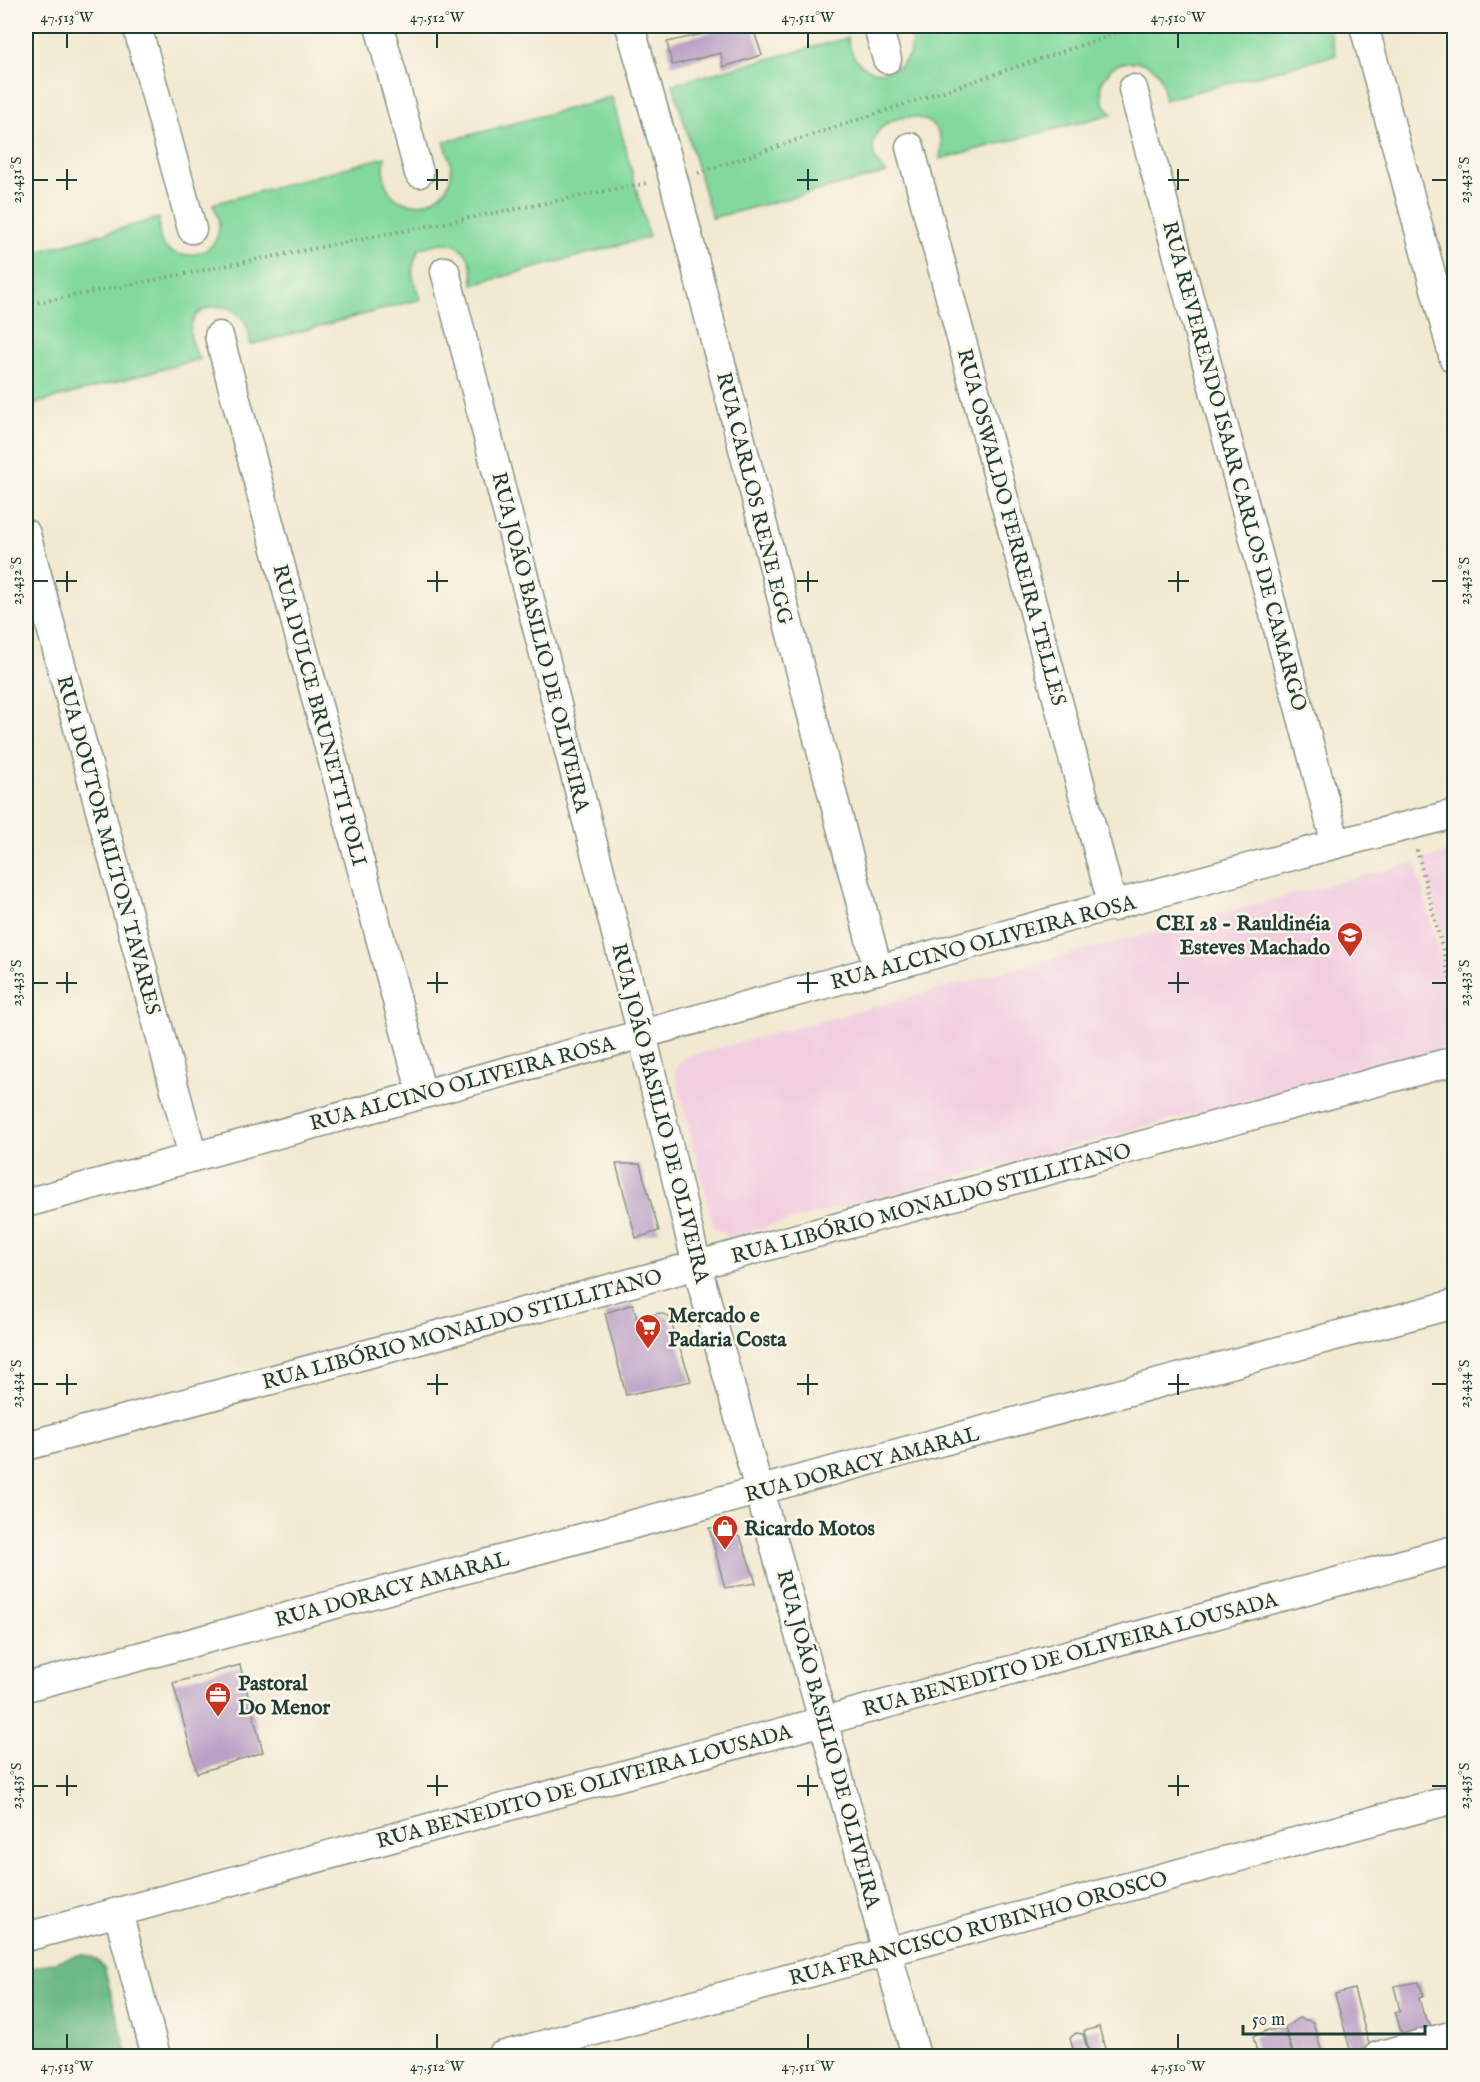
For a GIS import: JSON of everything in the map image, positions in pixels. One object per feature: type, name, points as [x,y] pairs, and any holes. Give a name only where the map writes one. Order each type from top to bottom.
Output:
[{"type":"street","points":[[137,26],[192,229]]},
{"type":"street","points":[[379,26],[419,174]]},
{"type":"street","name":"RUA CARLOS RENE EGG","points":[[630,26],[673,178],[878,970]]},
{"type":"street","points":[[878,26],[887,59]]},
{"type":"street","points":[[1364,26],[1455,359]]},
{"type":"street","name":"RUA REVERENDO ISAAR CARLOS DE CAMARGO","points":[[1133,89],[1336,844]]},
{"type":"street","name":"RUA OSWALDO FERREIRA TELLES","points":[[910,147],[1113,907]]},
{"type":"street","name":"RUA JOÃO BASILIO DE OLIVEIRA","points":[[445,272],[642,1034],[697,1266],[916,2056]]},
{"type":"street","name":"RUA DULCE BRUNETTI POLI","points":[[219,336],[422,1094]]},
{"type":"street","name":"RUA DOUTOR MILTON TAVARES","points":[[26,534],[193,1157]]},
{"type":"street","name":"RUA ALCINO OLIVEIRA ROSA","points":[[26,1203],[1113,907],[1336,844],[1455,814]]},
{"type":"street","name":"RUA LIBÓRIO MONALDO STILLITANO","points":[[26,1446],[1455,1061]]},
{"type":"street","name":"RUA DORACY AMARAL","points":[[26,1687],[1455,1304]]},
{"type":"street","name":"RUA BENEDITO DE OLIVEIRA LOUSADA","points":[[26,1937],[1455,1550]]},
{"type":"street","name":"RUA FRANCISCO RUBINHO OROSCO","points":[[501,2056],[1455,1798]]},
{"type":"street","points":[[118,1912],[156,2056]]},
{"type":"street","points":[[1378,2056],[1455,2036]]},
{"type":"path","points":[[26,305],[701,173],[1139,26]]},
{"type":"path","points":[[1411,826],[1455,994]]},
{"type":"shaded area","points":[[1454,851],[1454,975],[1423,859]]},
{"type":"shaded area","points":[[1415,862],[1454,1009],[1454,1045],[729,1237],[714,1228],[675,1072],[677,1064],[685,1057]]},
{"type":"green space","points":[[907,26],[1328,26],[1336,55],[1164,100],[1161,79],[1154,69],[1143,63],[1120,64],[1112,68],[1101,84],[1103,102],[1112,114],[940,159],[942,142],[935,127],[925,120],[912,117],[899,118],[887,123],[878,132],[873,144],[875,158],[886,173],[712,218],[673,84],[848,38],[853,55],[863,66],[876,71],[889,71],[900,65],[908,56],[911,42]]},
{"type":"green space","points":[[612,97],[649,237],[473,285],[470,261],[466,253],[452,244],[431,245],[419,249],[414,263],[412,274],[421,299],[250,345],[247,325],[237,313],[224,307],[211,307],[199,313],[192,324],[191,339],[200,359],[26,406],[26,255],[159,218],[160,236],[164,246],[177,254],[194,254],[208,248],[217,237],[219,224],[213,204],[385,157],[385,181],[394,197],[403,202],[422,204],[440,195],[450,179],[451,165],[444,142]]},
{"type":"green space","points":[[82,1954],[94,1958],[104,1967],[128,2056],[26,2056],[26,1970]]},
{"type":"building","points":[[739,26],[752,26],[762,55],[723,67],[721,53],[672,65],[667,42]]},
{"type":"building","points":[[616,1164],[640,1164],[659,1231],[636,1238]]},
{"type":"building","name":"Mercado e Padaria Costa","points":[[633,1304],[637,1319],[659,1313],[669,1316],[691,1381],[626,1395],[605,1313]]},
{"type":"building","points":[[729,1527],[741,1539],[756,1583],[725,1588],[709,1528]]},
{"type":"building","name":"Pastoral Do Menor","points":[[240,1665],[263,1752],[197,1773],[173,1683]]},
{"type":"building","points":[[1419,1982],[1424,1996],[1419,1998],[1423,2013],[1434,2030],[1403,2038],[1395,2012],[1400,2011],[1394,1986]]},
{"type":"building","points":[[1354,1989],[1370,2048],[1351,2053],[1335,1994]]},
{"type":"building","points":[[1299,2018],[1313,2022],[1323,2056],[1294,2056],[1285,2027]]},
{"type":"building","points":[[1099,2027],[1107,2056],[1090,2056],[1084,2031]]},
{"type":"building","points":[[1268,2030],[1285,2030],[1293,2056],[1258,2056],[1253,2037]]},
{"type":"building","points":[[1076,2033],[1083,2034],[1089,2056],[1075,2056],[1070,2038]]},
{"type":"building","points":[[1218,2049],[1220,2056],[1197,2056]]},
{"type":"building","points":[[1142,2050],[1168,2055],[1168,2056],[1134,2056]]},
{"type":"place","name":"CEI 28 - Rauldinéia Esteves Machado","points":[[1350,958]]},
{"type":"place","name":"Mercado e Padaria Costa","points":[[648,1350]]},
{"type":"place","name":"Ricardo Motos","points":[[725,1551]]},
{"type":"place","name":"Pastoral Do Menor","points":[[218,1718]]}]
